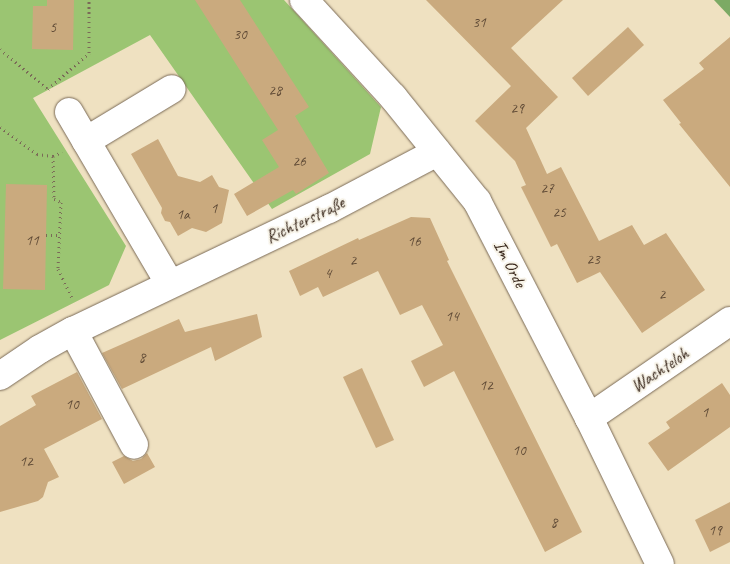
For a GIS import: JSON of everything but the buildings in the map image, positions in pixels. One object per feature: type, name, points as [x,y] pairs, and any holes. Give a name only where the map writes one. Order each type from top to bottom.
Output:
[{"type":"street","name":"Im Orde","points":[[304,0],[393,97],[477,202],[589,418],[660,564]]},
{"type":"street","points":[[86,141],[172,89]]},
{"type":"street","points":[[69,112],[170,284]]},
{"type":"street","name":"Richterstraße","points":[[0,376],[40,349],[80,328],[328,209],[437,152]]},
{"type":"street","name":"Wachteloh","points":[[589,418],[730,321]]},
{"type":"street","points":[[80,328],[134,446]]},
{"type":"path","points":[[48,89],[89,53],[89,0]]},
{"type":"path","points":[[0,49],[48,89],[62,111],[69,112]]},
{"type":"path","points":[[0,126],[37,154],[53,156],[86,141]]},
{"type":"path","points":[[53,156],[54,199],[61,202],[58,269],[80,328]]},
{"type":"path","points":[[46,235],[60,235]]},
{"type":"green space","points":[[0,0],[284,0],[381,107],[370,154],[272,209],[150,35],[33,98],[126,246],[109,285],[0,340]]},
{"type":"green space","points":[[714,0],[730,0],[730,17]]}]
